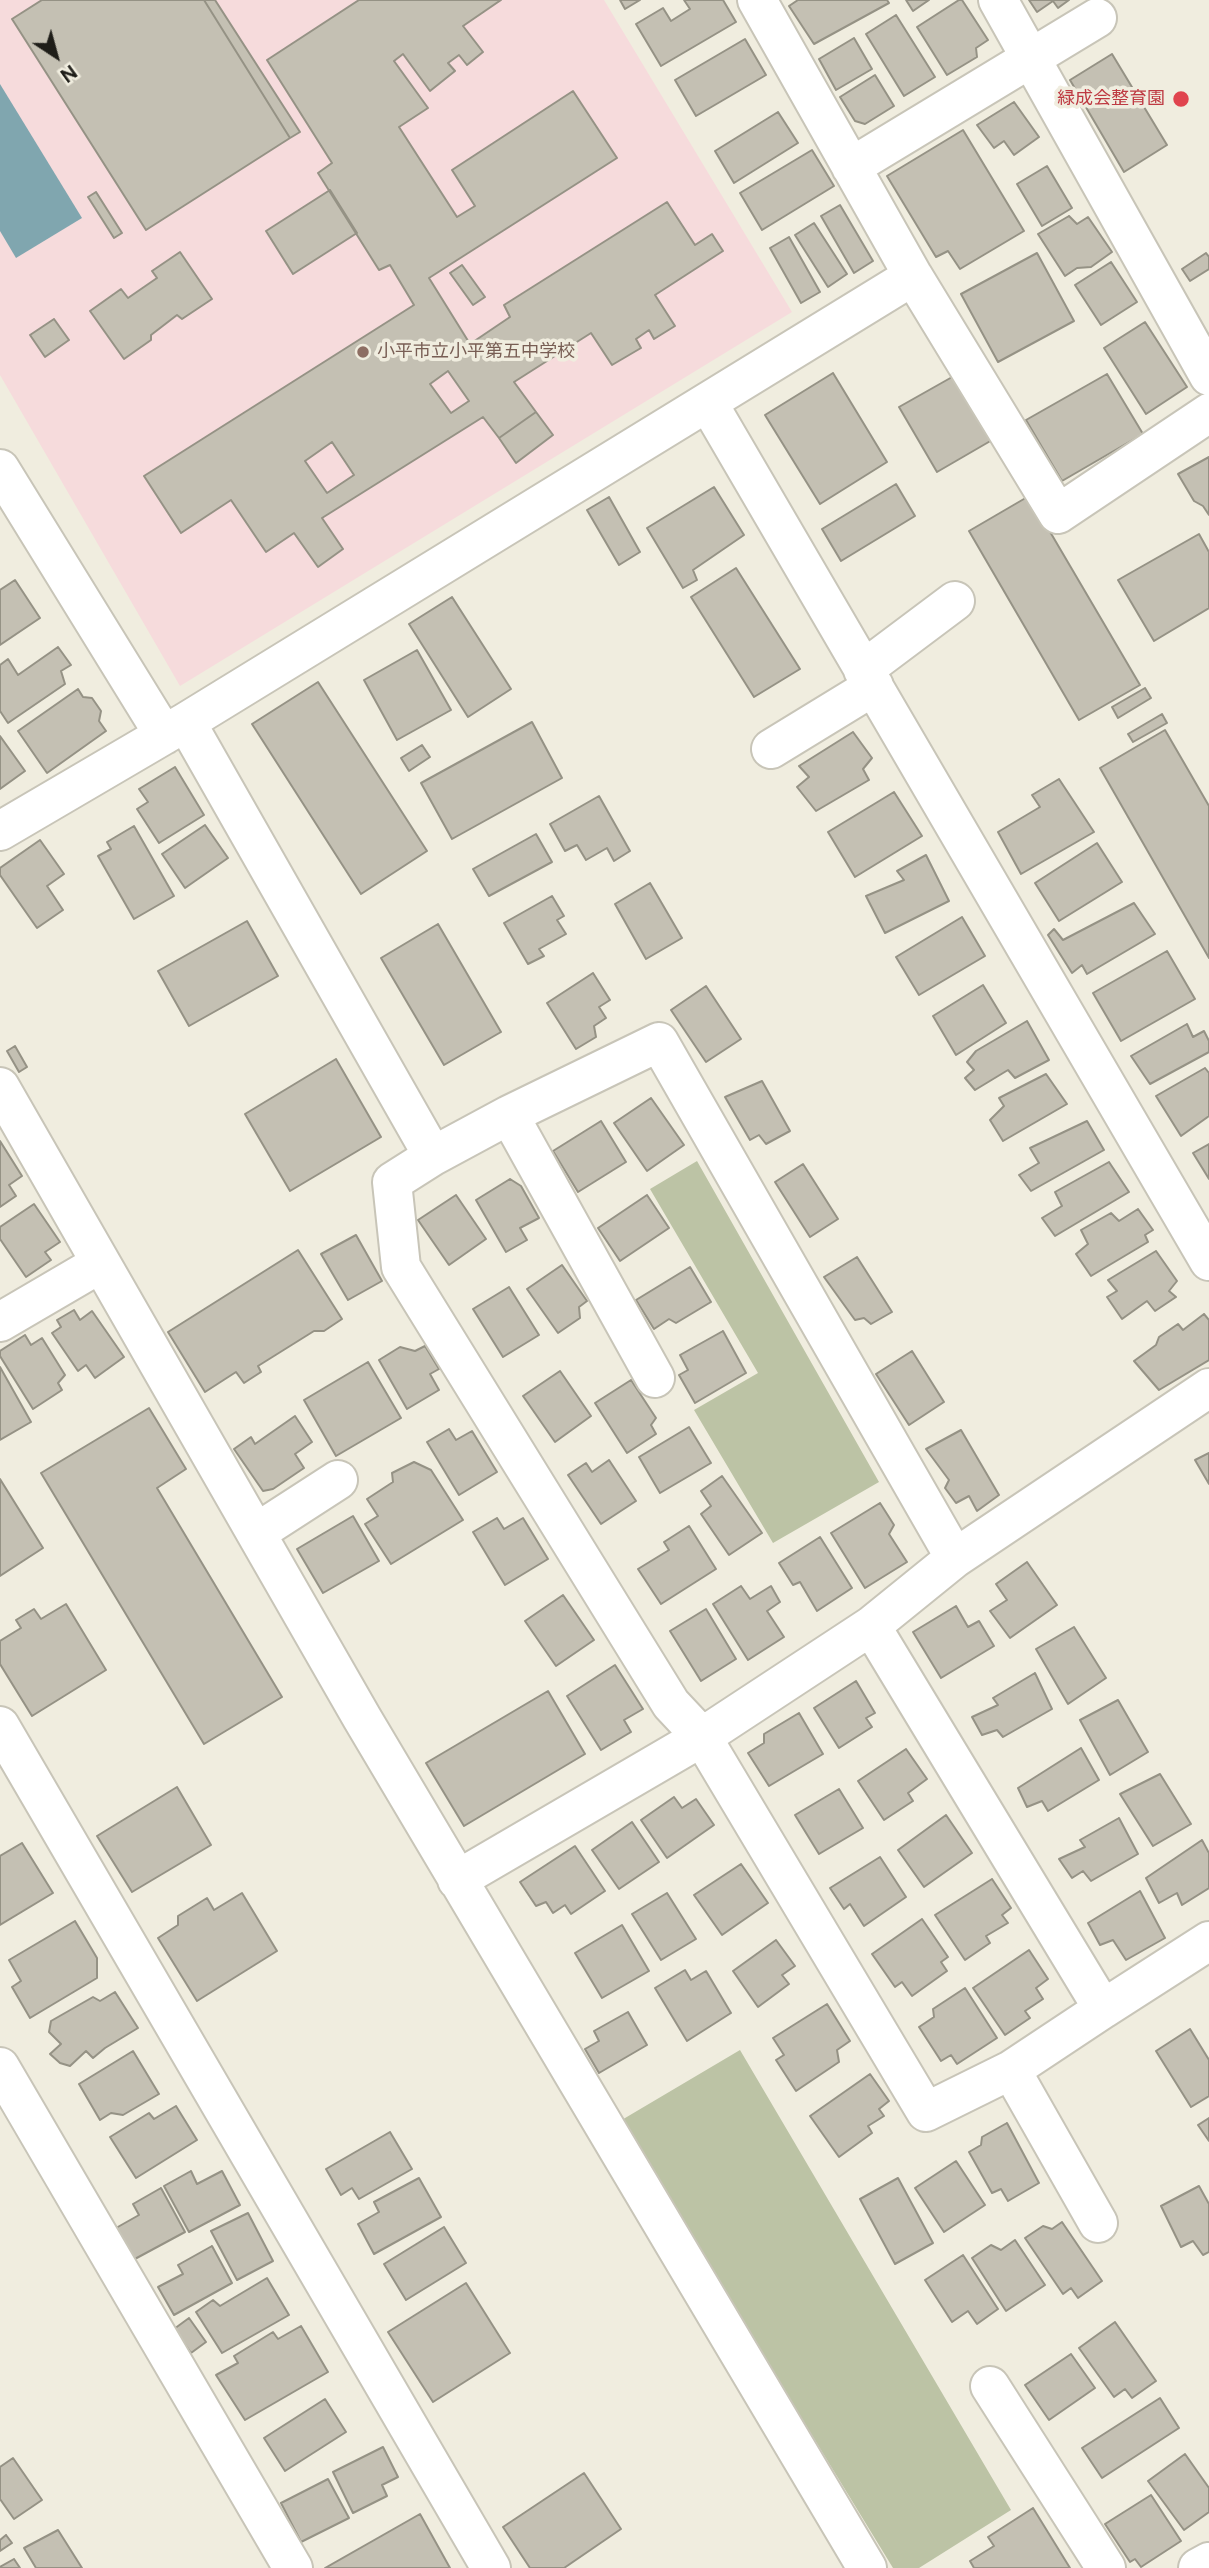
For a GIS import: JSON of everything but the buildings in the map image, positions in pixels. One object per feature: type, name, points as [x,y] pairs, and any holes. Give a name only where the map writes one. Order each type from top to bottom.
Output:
[{"type":"street","points":[[757,0],[913,276],[1058,514],[1209,413]]},
{"type":"street","points":[[998,0],[1209,376]]},
{"type":"street","points":[[851,167],[1097,18]]},
{"type":"street","points":[[0,831],[175,729],[913,276]]},
{"type":"street","points":[[708,402],[1209,1261]]},
{"type":"street","points":[[0,469],[175,729],[433,1156]]},
{"type":"street","points":[[771,749],[868,678],[955,601]]},
{"type":"street","points":[[955,1558],[659,1042],[509,1115],[433,1156],[392,1182],[401,1267],[671,1704],[702,1737],[926,2112],[1011,2070],[1209,1941]]},
{"type":"street","points":[[3,1097],[457,1880],[867,2568]]},
{"type":"street","points":[[509,1115],[655,1378]]},
{"type":"street","points":[[0,1322],[101,1263]]},
{"type":"street","points":[[457,1880],[702,1737],[871,1626],[955,1558],[1209,1388]]},
{"type":"street","points":[[256,1533],[338,1480]]},
{"type":"street","points":[[871,1626],[1103,2009]]},
{"type":"street","points":[[0,1726],[491,2568]]},
{"type":"street","points":[[0,2067],[11,2112],[293,2568]]},
{"type":"street","points":[[1011,2070],[1098,2223]]},
{"type":"street","points":[[990,2386],[1106,2568]]},
{"type":"street","points":[[1198,2568],[1209,2562]]},
{"type":"shaded area","name":"小平市立小平第五中学校","points":[[0,0],[604,0],[792,312],[180,686],[0,375]]},
{"type":"green space","points":[[697,1161],[879,1482],[773,1543],[694,1410],[758,1373],[650,1189]]},
{"type":"green space","points":[[740,2050],[1011,2510],[919,2568],[893,2568],[620,2121]]},
{"type":"water","points":[[0,84],[82,218],[16,258],[0,231]]},
{"type":"place","name":"緑成会整育園","points":[[1181,99]]},
{"type":"place","name":"小平市立小平第五中学校","points":[[363,352]]}]
